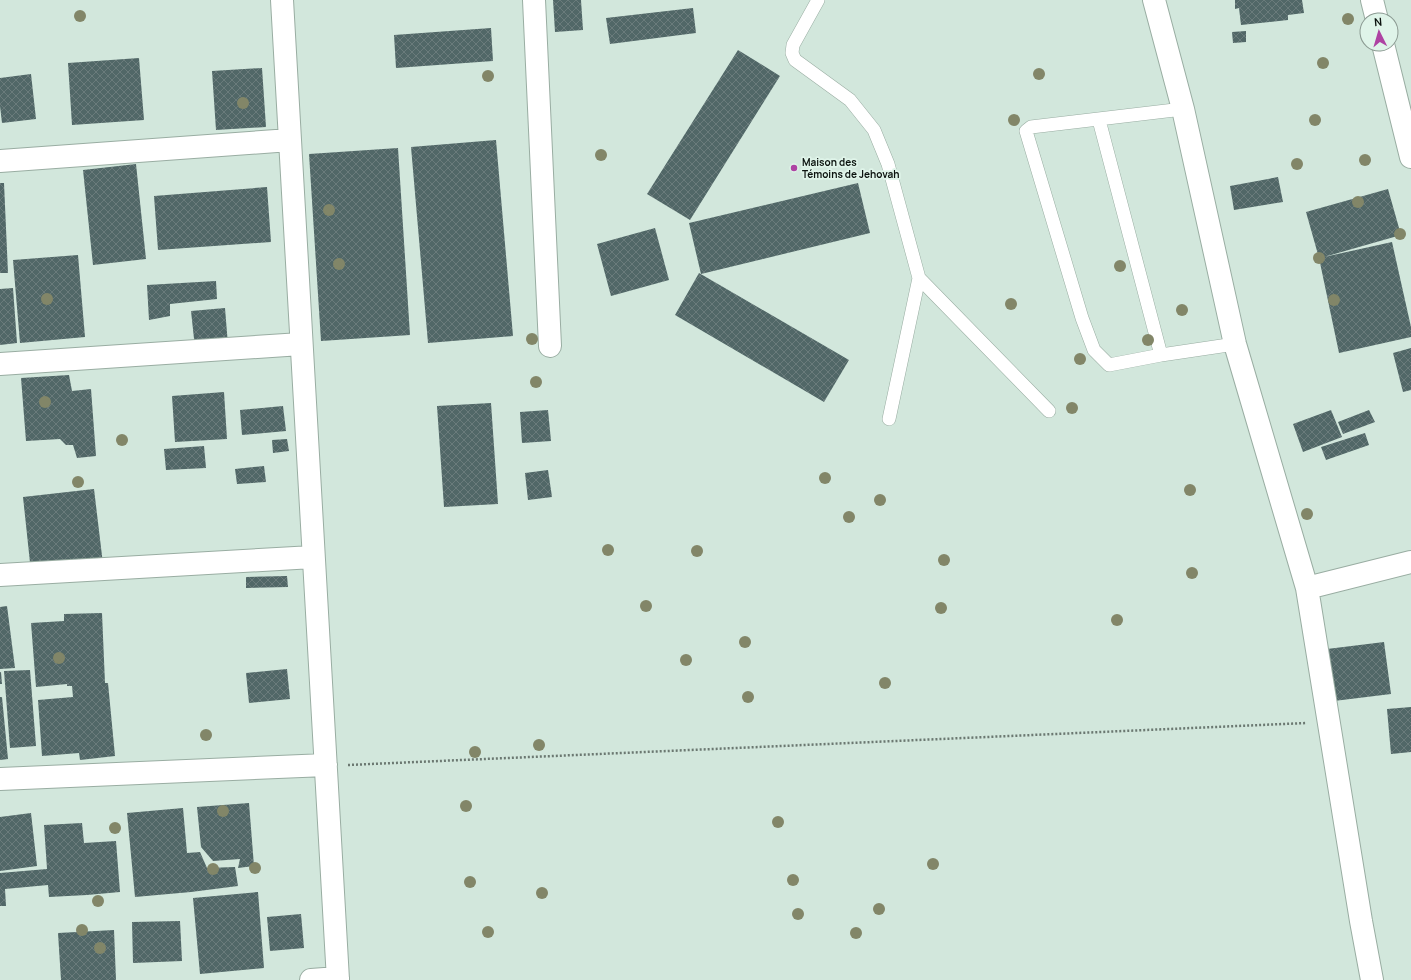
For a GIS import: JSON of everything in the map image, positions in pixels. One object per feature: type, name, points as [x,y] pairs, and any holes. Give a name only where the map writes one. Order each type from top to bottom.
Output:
[{"type":"street","points":[[282,0],[338,979],[311,980]]},
{"type":"street","points":[[534,0],[550,346]]},
{"type":"street","points":[[1154,0],[1183,109],[1235,344],[1307,588],[1360,920],[1372,980]]},
{"type":"street","points":[[1372,0],[1375,12]]},
{"type":"street","points":[[1385,52],[1411,157]]},
{"type":"street","points":[[0,161],[290,140]]},
{"type":"street","points":[[0,364],[302,344]]},
{"type":"street","points":[[0,575],[314,557]]},
{"type":"street","points":[[1307,588],[1411,562]]},
{"type":"street","points":[[0,779],[326,766]]},
{"type":"lane","points":[[818,0],[793,45],[792,53],[795,60],[850,100],[874,130],[888,164],[919,278],[889,419]]},
{"type":"lane","points":[[1183,109],[1031,127],[1026,131],[1080,310],[1094,350],[1109,365],[1161,355],[1235,344]]},
{"type":"lane","points":[[1099,120],[1161,355]]},
{"type":"lane","points":[[919,278],[1049,411]]},
{"type":"path","points":[[326,766],[1328,722]]},
{"type":"building","points":[[553,0],[581,0],[583,30],[555,32]]},
{"type":"building","points":[[1235,0],[1302,0],[1304,13],[1288,15],[1288,20],[1241,25],[1239,8],[1235,9]]},
{"type":"building","points":[[693,8],[696,33],[610,44],[606,18]]},
{"type":"building","points":[[491,28],[493,61],[396,68],[394,35]]},
{"type":"building","points":[[1246,31],[1246,42],[1233,43],[1232,32]]},
{"type":"building","points":[[738,50],[780,76],[690,220],[647,194]]},
{"type":"building","points":[[139,58],[144,120],[72,125],[68,63]]},
{"type":"building","points":[[262,68],[266,127],[216,130],[212,71]]},
{"type":"building","points":[[31,74],[36,119],[2,123],[0,106],[0,78]]},
{"type":"building","points":[[496,140],[513,336],[428,343],[411,147]]},
{"type":"building","points":[[398,148],[410,335],[321,341],[309,154]]},
{"type":"building","points":[[136,164],[146,259],[93,265],[83,170]]},
{"type":"building","points":[[1278,177],[1283,202],[1234,210],[1230,186]]},
{"type":"building","points":[[0,183],[4,183],[8,273],[0,273]]},
{"type":"building","points":[[858,183],[870,233],[701,274],[689,223]]},
{"type":"building","points":[[267,187],[271,242],[158,250],[154,196]]},
{"type":"building","points":[[1388,189],[1401,235],[1324,257],[1392,242],[1411,327],[1411,337],[1339,353],[1319,258],[1306,212]]},
{"type":"building","points":[[655,228],[669,280],[611,296],[597,244]]},
{"type":"building","points":[[78,255],[85,337],[20,343],[13,260]]},
{"type":"building","points":[[699,273],[849,360],[824,402],[675,315]]},
{"type":"building","points":[[216,281],[217,299],[170,304],[170,316],[149,320],[147,285]]},
{"type":"building","points":[[13,288],[17,343],[0,345],[0,289]]},
{"type":"building","points":[[225,308],[228,345],[195,348],[191,311]]},
{"type":"building","points":[[1411,348],[1411,390],[1403,392],[1393,353]]},
{"type":"building","points":[[69,375],[72,391],[91,389],[96,456],[77,458],[73,445],[66,445],[60,439],[26,441],[21,378]]},
{"type":"building","points":[[224,392],[227,439],[175,442],[172,396]]},
{"type":"building","points":[[491,403],[498,504],[444,507],[437,406]]},
{"type":"building","points":[[283,406],[286,431],[242,435],[240,410]]},
{"type":"building","points":[[548,410],[551,441],[522,443],[520,412]]},
{"type":"building","points":[[1331,410],[1342,437],[1303,452],[1293,424]]},
{"type":"building","points":[[1369,410],[1375,422],[1343,434],[1338,422]]},
{"type":"building","points":[[1365,433],[1369,445],[1326,460],[1321,447]]},
{"type":"building","points":[[287,439],[289,451],[273,453],[272,440]]},
{"type":"building","points":[[204,446],[206,468],[166,470],[164,449]]},
{"type":"building","points":[[264,466],[266,482],[237,484],[235,469]]},
{"type":"building","points":[[548,470],[552,497],[528,500],[525,473]]},
{"type":"building","points":[[94,489],[103,564],[31,572],[23,497]]},
{"type":"building","points":[[287,576],[288,587],[246,588],[246,577]]},
{"type":"building","points":[[7,606],[15,668],[0,669],[0,607]]},
{"type":"building","points":[[102,613],[105,683],[108,683],[115,756],[80,760],[79,753],[42,756],[38,700],[73,697],[72,686],[67,686],[67,684],[36,687],[31,623],[64,621],[64,614]]},
{"type":"building","points":[[1384,642],[1391,694],[1334,701],[1327,649]]},
{"type":"building","points":[[287,669],[290,699],[249,703],[246,673]]},
{"type":"building","points":[[30,670],[36,746],[10,748],[4,671]]},
{"type":"building","points":[[1,672],[2,684],[0,684]]},
{"type":"building","points":[[0,697],[2,697],[8,759],[0,760]]},
{"type":"building","points":[[1411,707],[1411,752],[1391,754],[1387,709]]},
{"type":"building","points":[[249,803],[254,866],[238,868],[240,859],[213,861],[201,847],[197,807]]},
{"type":"building","points":[[183,808],[187,853],[200,852],[207,868],[235,867],[238,886],[135,897],[127,813]]},
{"type":"building","points":[[31,813],[37,866],[0,871],[0,817]]},
{"type":"building","points":[[82,823],[84,843],[116,841],[120,892],[49,897],[48,885],[5,889],[6,906],[0,906],[0,873],[47,869],[44,825]]},
{"type":"building","points":[[258,892],[264,968],[200,974],[193,898]]},
{"type":"building","points":[[301,914],[304,948],[270,951],[267,917]]},
{"type":"building","points":[[180,921],[182,961],[133,963],[132,922]]},
{"type":"building","points":[[114,930],[116,980],[61,980],[58,933]]},
{"type":"place","name":"Maison des Témoins de Jehovah","points":[[794,168]]}]
